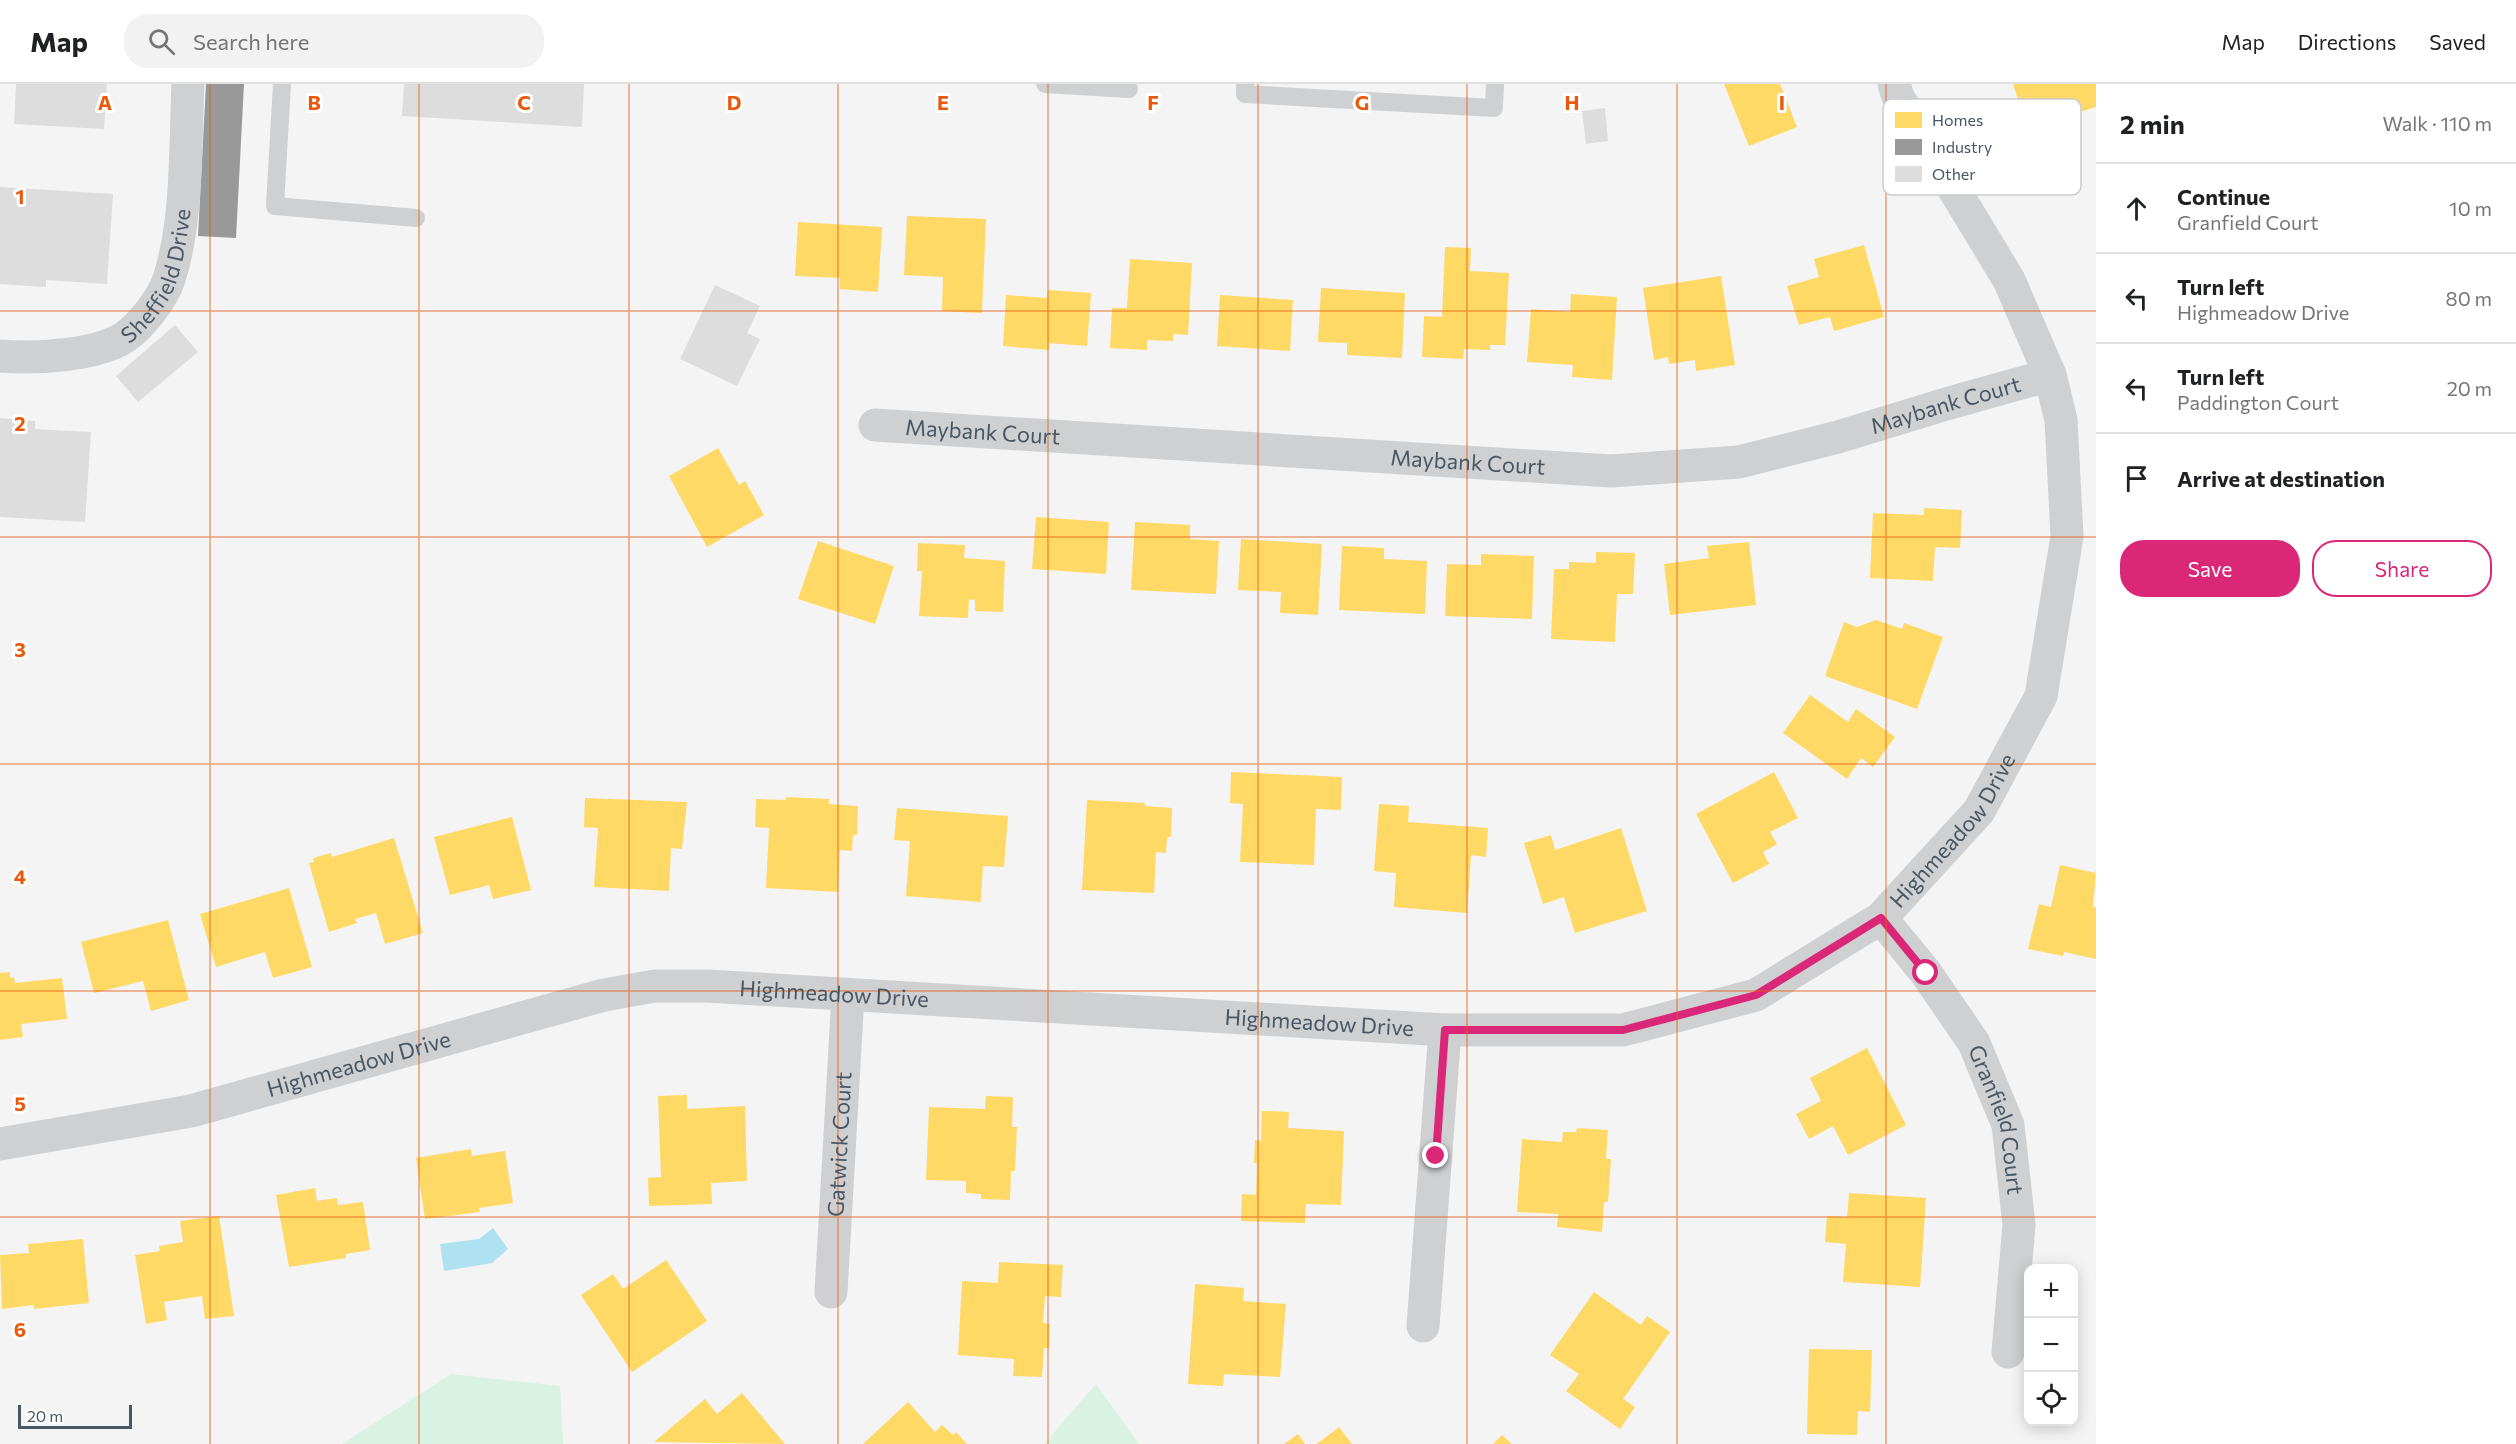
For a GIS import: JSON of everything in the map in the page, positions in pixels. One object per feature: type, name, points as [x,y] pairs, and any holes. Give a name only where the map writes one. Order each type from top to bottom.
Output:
[{"type":"street","name":"Sheffield Drive","points":[[0,356],[24,358],[97,349],[125,337],[147,316],[168,281],[177,242],[188,84]]},
{"type":"street","name":"Highmeadow Drive","points":[[1894,84],[1899,99]]},
{"type":"street","name":"Highmeadow Drive","points":[[0,1144],[191,1111],[614,993],[655,986],[707,986],[1445,1030],[1623,1030],[1756,995],[1881,918],[1979,811],[2040,696],[2067,536],[2061,420],[2050,375],[2009,280],[1957,195]]},
{"type":"street","name":"Maybank Court","points":[[875,425],[1611,471],[1738,462],[1838,438],[1946,404],[2050,375]]},
{"type":"street","name":"Granfield Court","points":[[1881,918],[1926,973],[1974,1043],[2008,1125],[2019,1225],[2008,1352]]},
{"type":"street","name":"Gatwick Court","points":[[831,1292],[848,995]]},
{"type":"street","points":[[1423,1326],[1445,1030]]},
{"type":"lane","points":[[282,84],[275,206],[416,218]]},
{"type":"lane","points":[[1045,84],[1129,89]]},
{"type":"lane","points":[[1245,84],[1245,94],[1494,108],[1495,84]]},
{"type":"green space","points":[[451,1374],[560,1386],[563,1444],[342,1444]]},
{"type":"green space","points":[[1096,1384],[1139,1444],[1044,1444]]},
{"type":"water","points":[[493,1228],[508,1249],[492,1263],[444,1271],[440,1244],[479,1239]]},
{"type":"building: Homes","points":[[1724,84],[1780,84],[1797,127],[1749,146]]},
{"type":"building: Homes","points":[[2013,84],[2096,84],[2096,107],[2081,112],[2081,99],[2018,99]]},
{"type":"building: Homes","points":[[907,216],[986,219],[982,313],[942,311],[943,277],[904,275]]},
{"type":"building: Homes","points":[[798,222],[882,227],[878,292],[840,289],[840,278],[795,276]]},
{"type":"building: Homes","points":[[1864,245],[1884,317],[1834,331],[1830,317],[1799,325],[1787,286],[1819,277],[1814,259]]},
{"type":"building: Homes","points":[[1445,247],[1471,248],[1470,271],[1509,273],[1505,345],[1490,345],[1490,350],[1464,349],[1463,359],[1422,357],[1424,316],[1442,317]]},
{"type":"building: Homes","points":[[1130,259],[1192,263],[1188,335],[1173,334],[1173,341],[1147,340],[1147,350],[1110,348],[1112,308],[1127,308]]},
{"type":"building: Homes","points":[[1721,276],[1735,365],[1696,371],[1695,360],[1669,364],[1668,357],[1654,360],[1643,288]]},
{"type":"building: Homes","points":[[1321,288],[1405,293],[1402,358],[1347,355],[1347,343],[1318,342]]},
{"type":"building: Homes","points":[[1048,290],[1091,293],[1087,346],[1049,343],[1049,350],[1003,346],[1006,295],[1047,298]]},
{"type":"building: Homes","points":[[1571,294],[1617,297],[1612,380],[1572,377],[1573,365],[1527,362],[1531,309],[1570,312]]},
{"type":"building: Homes","points":[[1220,295],[1293,300],[1290,351],[1217,346]]},
{"type":"building: Homes","points":[[718,448],[739,485],[745,481],[764,515],[707,547],[669,476]]},
{"type":"building: Homes","points":[[1924,508],[1962,510],[1960,548],[1935,547],[1933,581],[1870,578],[1873,513],[1924,515]]},
{"type":"building: Homes","points":[[1036,517],[1109,522],[1106,574],[1032,569]]},
{"type":"building: Homes","points":[[1135,522],[1190,525],[1190,539],[1219,541],[1216,594],[1131,590]]},
{"type":"building: Homes","points":[[1241,539],[1322,544],[1318,615],[1280,613],[1281,592],[1238,590]]},
{"type":"building: Homes","points":[[818,541],[894,566],[875,624],[798,599]]},
{"type":"building: Homes","points":[[1749,542],[1756,605],[1670,615],[1664,564],[1709,558],[1707,546]]},
{"type":"building: Homes","points":[[918,543],[965,545],[964,558],[1005,561],[1003,612],[975,611],[975,600],[969,599],[968,618],[919,616],[922,571],[917,571]]},
{"type":"building: Homes","points":[[1342,546],[1384,548],[1384,559],[1427,561],[1425,614],[1339,610]]},
{"type":"building: Homes","points":[[1596,552],[1635,553],[1633,594],[1617,594],[1615,642],[1551,639],[1554,569],[1569,569],[1569,562],[1596,563]]},
{"type":"building: Homes","points":[[1481,554],[1534,556],[1532,619],[1445,616],[1447,564],[1481,565]]},
{"type":"building: Homes","points":[[1876,620],[1902,629],[1904,623],[1943,637],[1917,709],[1825,676],[1844,622],[1857,627]]},
{"type":"building: Homes","points":[[1810,695],[1848,722],[1856,709],[1895,737],[1873,767],[1861,758],[1847,779],[1783,733]]},
{"type":"building: Homes","points":[[1231,772],[1342,777],[1341,810],[1316,809],[1314,865],[1240,862],[1243,804],[1230,803]]},
{"type":"building: Homes","points":[[1774,772],[1798,818],[1770,832],[1777,844],[1763,852],[1769,864],[1733,883],[1696,814]]},
{"type":"building: Homes","points":[[786,797],[829,799],[829,804],[858,806],[857,835],[853,835],[852,851],[840,850],[838,892],[766,888],[769,828],[755,827],[756,799],[786,800]]},
{"type":"building: Homes","points":[[585,798],[687,802],[682,849],[671,848],[669,891],[594,887],[598,828],[584,827]]},
{"type":"building: Homes","points":[[1087,800],[1145,803],[1145,806],[1172,808],[1171,837],[1167,837],[1166,853],[1156,852],[1154,893],[1082,890]]},
{"type":"building: Homes","points":[[1379,804],[1409,806],[1408,822],[1488,828],[1486,857],[1471,855],[1467,913],[1394,907],[1396,873],[1374,871]]},
{"type":"building: Homes","points":[[897,808],[1008,816],[1004,867],[983,866],[981,902],[906,896],[910,841],[894,840]]},
{"type":"building: Homes","points":[[512,817],[531,890],[493,899],[489,885],[450,895],[434,837]]},
{"type":"building: Homes","points":[[1621,828],[1647,911],[1575,933],[1564,897],[1543,904],[1524,843],[1551,835],[1555,850]]},
{"type":"building: Homes","points":[[394,838],[423,933],[385,944],[376,913],[355,919],[357,923],[329,932],[309,863],[314,862],[313,858],[331,853],[332,857]]},
{"type":"building: Homes","points":[[2060,865],[2096,873],[2093,907],[2096,907],[2096,959],[2064,952],[2063,956],[2028,949],[2039,904],[2051,907]]},
{"type":"building: Homes","points":[[289,888],[312,967],[273,978],[265,952],[216,967],[200,914]]},
{"type":"building: Homes","points":[[168,920],[189,1000],[151,1011],[143,981],[94,993],[81,942]]},
{"type":"building: Homes","points":[[10,972],[10,978],[14,977],[15,983],[62,978],[67,1019],[21,1024],[23,1037],[0,1040],[0,973]]},
{"type":"building: Homes","points":[[1867,1048],[1906,1125],[1848,1155],[1833,1126],[1809,1139],[1796,1114],[1821,1101],[1810,1078]]},
{"type":"building: Homes","points":[[687,1095],[687,1109],[745,1106],[747,1181],[711,1183],[712,1204],[649,1206],[648,1178],[661,1177],[658,1096]]},
{"type":"building: Homes","points":[[986,1096],[1013,1097],[1012,1127],[1017,1127],[1015,1171],[1011,1171],[1010,1200],[981,1199],[981,1194],[966,1193],[966,1181],[926,1180],[929,1107],[985,1109]]},
{"type":"building: Homes","points":[[1262,1111],[1289,1112],[1288,1128],[1344,1131],[1341,1205],[1306,1204],[1305,1223],[1241,1221],[1242,1194],[1256,1195],[1255,1140],[1261,1141]]},
{"type":"building: Homes","points":[[1577,1128],[1608,1130],[1606,1159],[1611,1159],[1608,1202],[1604,1202],[1602,1232],[1557,1227],[1558,1214],[1517,1212],[1522,1139],[1562,1142],[1563,1132],[1576,1132]]},
{"type":"building: Homes","points":[[471,1149],[472,1156],[505,1151],[513,1203],[479,1208],[480,1212],[425,1219],[416,1158]]},
{"type":"building: Homes","points":[[315,1188],[317,1201],[337,1198],[338,1205],[363,1202],[370,1250],[346,1254],[346,1258],[289,1267],[276,1195]]},
{"type":"building: Homes","points":[[1849,1193],[1926,1198],[1920,1287],[1843,1282],[1846,1244],[1825,1242],[1827,1216],[1847,1217]]},
{"type":"building: Homes","points":[[219,1216],[234,1316],[205,1319],[202,1296],[164,1302],[167,1320],[146,1324],[135,1255],[160,1251],[159,1246],[183,1242],[180,1221]]},
{"type":"building: Homes","points":[[83,1239],[89,1303],[34,1309],[34,1305],[2,1309],[0,1255],[29,1253],[28,1244]]},
{"type":"building: Homes","points":[[666,1260],[707,1321],[632,1372],[581,1295],[613,1274],[623,1289]]},
{"type":"building: Homes","points":[[999,1262],[1063,1265],[1061,1297],[1045,1296],[1043,1323],[1050,1324],[1049,1348],[1044,1348],[1042,1377],[1013,1376],[1014,1359],[958,1355],[962,1281],[998,1283]]},
{"type":"building: Homes","points":[[1195,1284],[1244,1288],[1243,1301],[1286,1304],[1280,1377],[1224,1374],[1223,1386],[1188,1384]]},
{"type":"building: Homes","points":[[1594,1292],[1641,1325],[1647,1316],[1670,1332],[1623,1399],[1635,1407],[1620,1429],[1566,1391],[1579,1374],[1550,1355]]},
{"type":"building: Homes","points":[[1809,1349],[1872,1350],[1870,1412],[1858,1411],[1857,1435],[1807,1434]]},
{"type":"building: Homes","points":[[742,1393],[785,1444],[654,1442],[705,1399],[717,1414]]},
{"type":"building: Homes","points":[[908,1402],[935,1432],[942,1425],[953,1435],[956,1432],[967,1444],[863,1444]]},
{"type":"building: Homes","points":[[1339,1427],[1352,1444],[1316,1444],[1322,1440]]},
{"type":"building: Homes","points":[[1298,1434],[1305,1444],[1284,1444]]},
{"type":"building: Homes","points":[[1502,1435],[1512,1444],[1493,1444]]},
{"type":"building: Industry","points":[[206,84],[244,84],[236,238],[198,236]]},
{"type":"building: Other","points":[[16,84],[107,84],[104,129],[14,124]]},
{"type":"building: Other","points":[[404,84],[584,84],[582,127],[402,116]]},
{"type":"building: Other","points":[[1605,108],[1608,141],[1586,144],[1582,111]]},
{"type":"building: Other","points":[[0,187],[113,194],[107,284],[46,280],[46,287],[0,284]]},
{"type":"building: Other","points":[[715,285],[760,306],[747,333],[760,339],[737,386],[680,359]]},
{"type":"building: Other","points":[[175,325],[198,352],[138,402],[116,376]]},
{"type":"building: Other","points":[[0,418],[35,421],[35,429],[91,432],[85,522],[0,517]]},
{"type":"route","points":[[1436,1156],[1445,1030],[1623,1030],[1756,995],[1881,918],[1926,973]]}]
